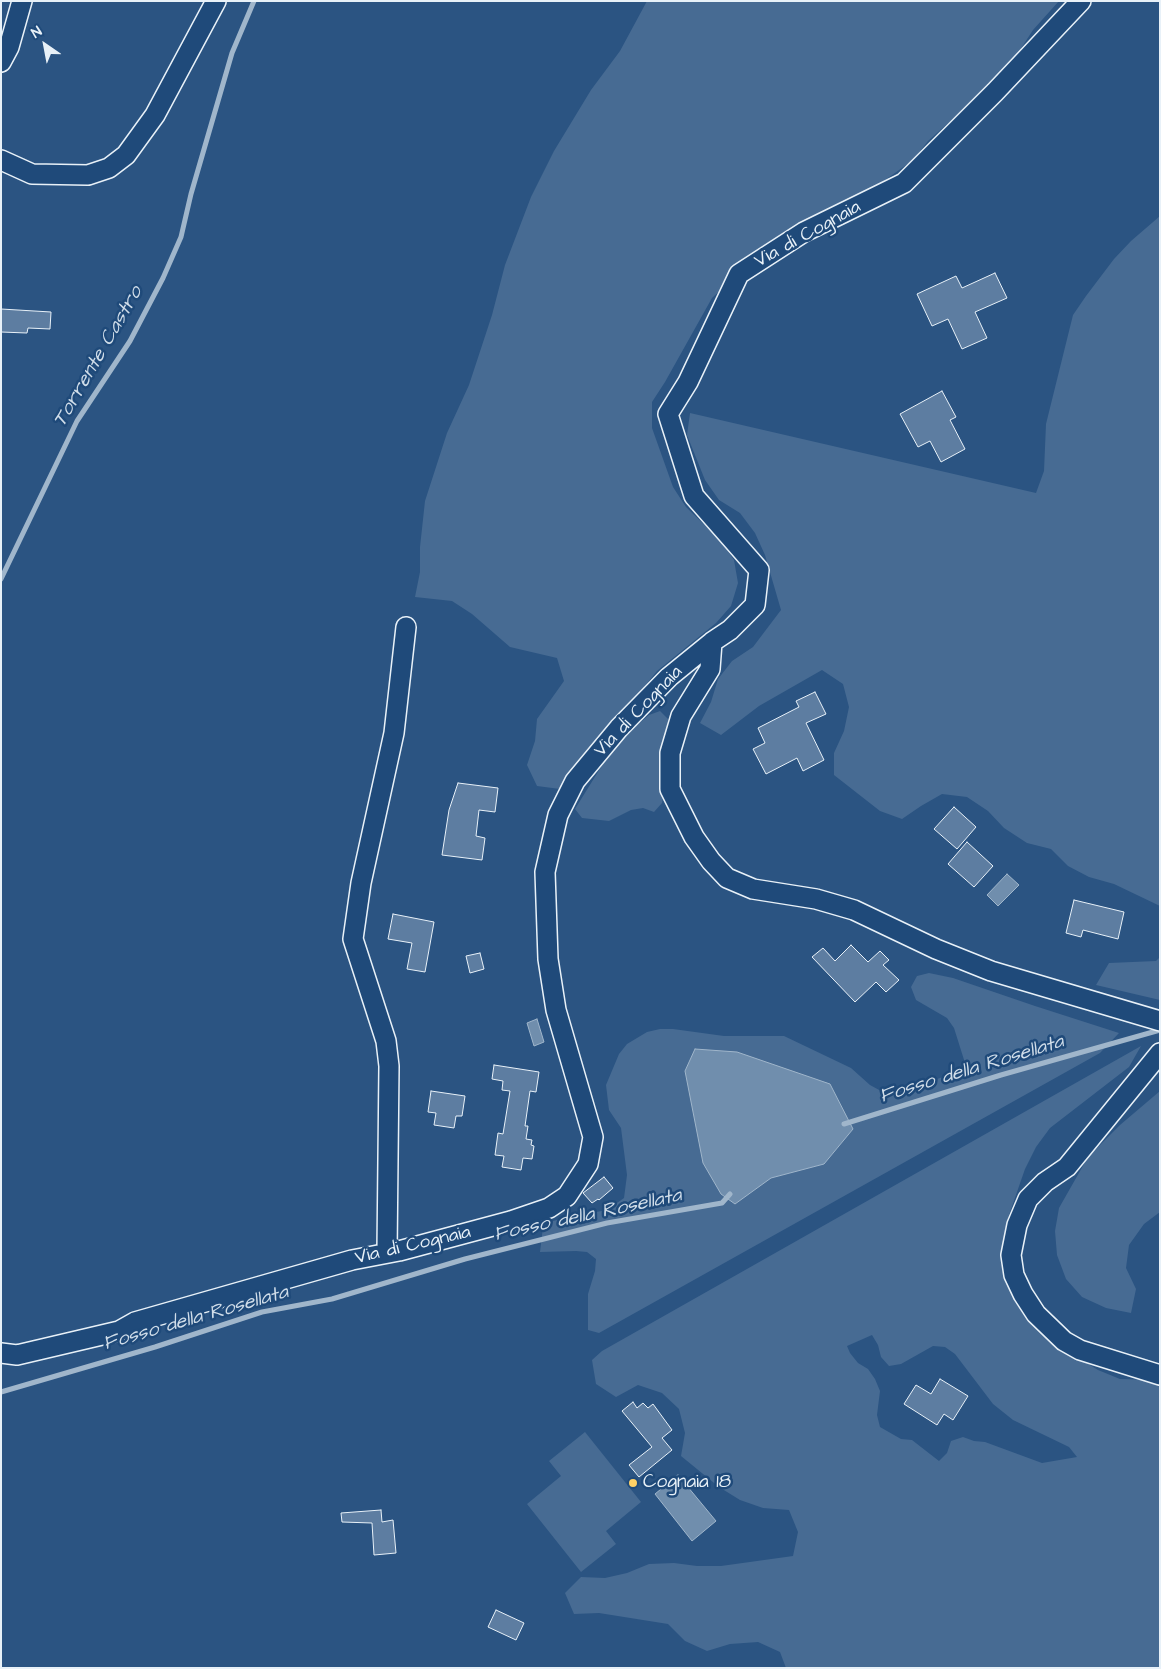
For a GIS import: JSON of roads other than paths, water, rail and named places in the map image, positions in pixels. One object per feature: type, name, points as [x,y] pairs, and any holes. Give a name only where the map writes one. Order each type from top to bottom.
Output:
[{"type":"street","points":[[1,62],[9,47],[22,1]]},
{"type":"street","points":[[1,160],[32,174],[88,175],[109,168],[126,155],[156,115],[216,1]]},
{"type":"street","name":"Via di Cognaia","points":[[1,1353],[17,1355],[118,1331],[136,1322],[352,1260],[399,1251],[511,1221],[549,1208],[567,1196],[588,1164],[593,1138],[556,1010],[548,959],[545,872],[558,815],[575,781],[620,728],[670,677],[712,642],[730,630],[755,605],[759,570],[694,496],[668,414],[688,382],[739,274],[804,232],[904,183],[995,92],[1081,1]]},
{"type":"street","points":[[387,1252],[389,1066],[386,1041],[352,939],[361,883],[394,733],[406,627]]},
{"type":"street","points":[[712,642],[710,669],[681,716],[670,753],[670,789],[694,838],[710,861],[727,878],[753,889],[816,899],[854,910],[936,950],[991,971],[1160,1021]]},
{"type":"street","points":[[1160,1053],[1068,1167],[1045,1182],[1028,1199],[1017,1225],[1011,1255],[1014,1275],[1022,1294],[1036,1314],[1064,1342],[1080,1350],[1160,1375]]},
{"type":"waterway","name":"Torrente Castro","points":[[1,579],[77,421],[130,341],[163,278],[181,237],[191,194],[232,53],[254,1]]},
{"type":"waterway","name":"Fosso della Rosellata","points":[[844,1124],[1001,1075],[1160,1030]]},
{"type":"waterway","name":"Fosso della Rosellata","points":[[1,1392],[155,1347],[262,1312],[332,1299],[465,1259],[607,1223],[722,1203],[730,1194]]},
{"type":"place","name":"Cognaia 18","points":[[633,1483]]}]
